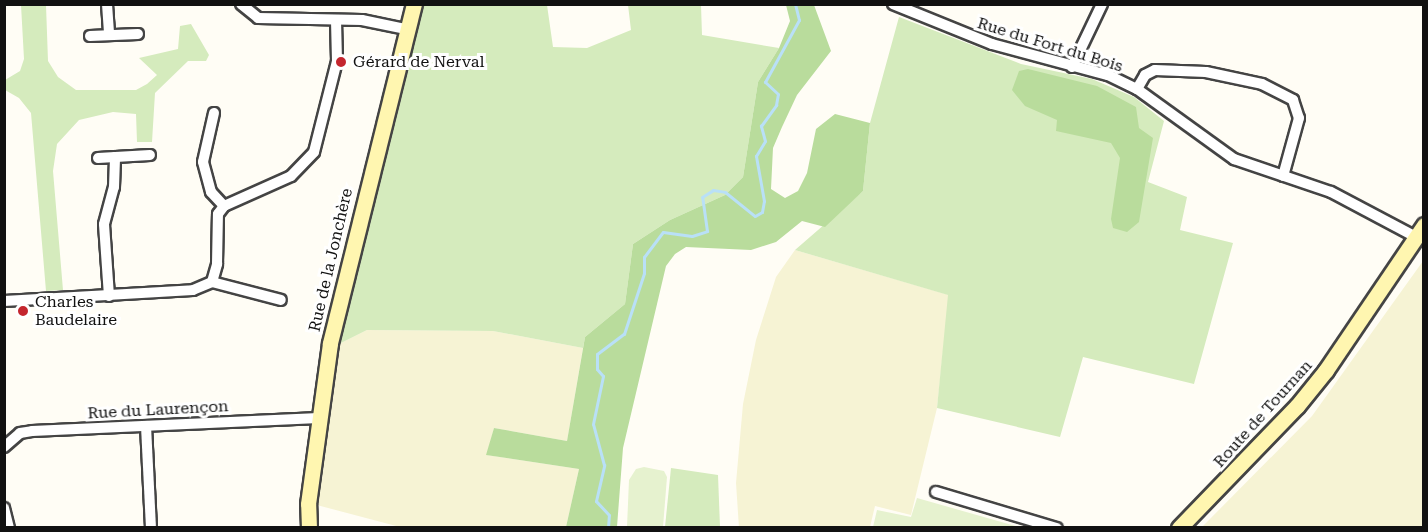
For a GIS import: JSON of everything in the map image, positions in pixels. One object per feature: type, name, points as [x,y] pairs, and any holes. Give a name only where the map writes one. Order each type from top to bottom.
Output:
[{"type":"street","points":[[107,4],[109,35]]},
{"type":"street","points":[[241,4],[258,18],[362,20],[406,29]]},
{"type":"street","name":"Rue de la Jonchère","points":[[309,528],[308,504],[319,418],[341,293],[414,4]]},
{"type":"street","name":"Rue du Fort du Bois","points":[[893,4],[992,44],[1108,75],[1137,89],[1216,149],[1283,176],[1331,192],[1420,231]]},
{"type":"street","points":[[1072,66],[1101,4]]},
{"type":"street","points":[[212,282],[218,264],[218,214],[224,206],[291,176],[314,152],[337,61],[336,20]]},
{"type":"street","points":[[90,36],[138,34]]},
{"type":"street","points":[[1137,89],[1145,75],[1155,70],[1206,72],[1262,84],[1293,100],[1299,118],[1283,176]]},
{"type":"street","points":[[214,113],[203,162],[211,192],[224,206]]},
{"type":"street","points":[[98,158],[150,155]]},
{"type":"street","points":[[109,296],[104,224],[114,188],[115,157]]},
{"type":"street","name":"Route de Tournan","points":[[1179,528],[1298,406],[1326,370],[1420,231]]},
{"type":"street","points":[[4,301],[193,290],[212,282],[280,300]]},
{"type":"street","name":"Rue du Laurençon","points":[[4,447],[20,433],[32,431],[319,418]]},
{"type":"street","points":[[146,426],[151,528]]},
{"type":"street","points":[[936,492],[1057,528]]},
{"type":"street","points":[[4,508],[9,528]]},
{"type":"shaded area","points":[[795,250],[949,295],[937,408],[911,515],[875,506],[870,527],[739,528],[736,483],[743,404],[756,340],[776,277]]},
{"type":"shaded area","points":[[1423,261],[1423,527],[1202,527],[1312,416]]},
{"type":"shaded area","points":[[367,330],[493,331],[583,348],[567,441],[494,428],[487,455],[579,469],[566,527],[400,527],[313,504],[335,346]]},
{"type":"green space","points":[[21,5],[46,5],[48,61],[58,77],[76,90],[136,90],[147,84],[157,75],[139,58],[178,49],[180,26],[191,24],[209,55],[206,61],[188,61],[155,93],[152,142],[137,142],[136,114],[113,112],[79,120],[57,144],[53,171],[63,290],[46,291],[31,113],[19,98],[5,90],[5,80],[20,71],[24,59]]},
{"type":"green space","points":[[421,5],[547,5],[553,47],[587,48],[631,30],[628,5],[701,5],[702,35],[779,48],[758,82],[743,177],[725,195],[670,220],[633,244],[625,304],[585,337],[583,348],[493,331],[367,330],[335,346]]},
{"type":"green space","points":[[786,5],[814,5],[831,51],[797,95],[782,127],[773,148],[771,189],[785,198],[798,191],[807,173],[816,129],[835,114],[870,123],[863,191],[825,227],[802,221],[776,242],[751,250],[686,247],[675,254],[666,266],[623,448],[617,527],[566,527],[579,469],[486,455],[494,428],[567,441],[585,337],[625,304],[633,244],[670,220],[725,195],[743,177],[758,82],[779,48],[790,21]]},
{"type":"green space","points":[[899,17],[1021,64],[1092,79],[1134,97],[1164,121],[1148,182],[1187,197],[1180,230],[1233,243],[1194,384],[1083,357],[1060,437],[937,408],[948,295],[795,250],[863,191],[870,123]]},
{"type":"green space","points":[[1028,69],[1097,86],[1136,107],[1139,128],[1153,138],[1139,222],[1127,232],[1113,228],[1111,219],[1120,158],[1111,143],[1056,131],[1057,120],[1025,106],[1012,90],[1019,71]]},
{"type":"green space","points":[[644,467],[664,471],[667,477],[663,527],[627,527],[629,480],[636,469]]},
{"type":"green space","points":[[671,468],[718,475],[720,527],[665,527]]},
{"type":"green space","points":[[917,498],[1019,527],[873,527],[877,510],[911,517]]},
{"type":"waterway","points":[[608,528],[609,515],[596,501],[604,465],[593,424],[603,376],[597,369],[597,354],[624,334],[644,273],[644,257],[663,232],[692,236],[707,231],[702,197],[713,190],[725,192],[755,216],[762,212],[764,201],[756,156],[765,141],[761,126],[776,105],[778,94],[765,82],[799,20],[795,4]]},
{"type":"place","name":"Gérard de Nerval","points":[[341,62]]},
{"type":"place","name":"Charles Baudelaire","points":[[23,311]]}]
